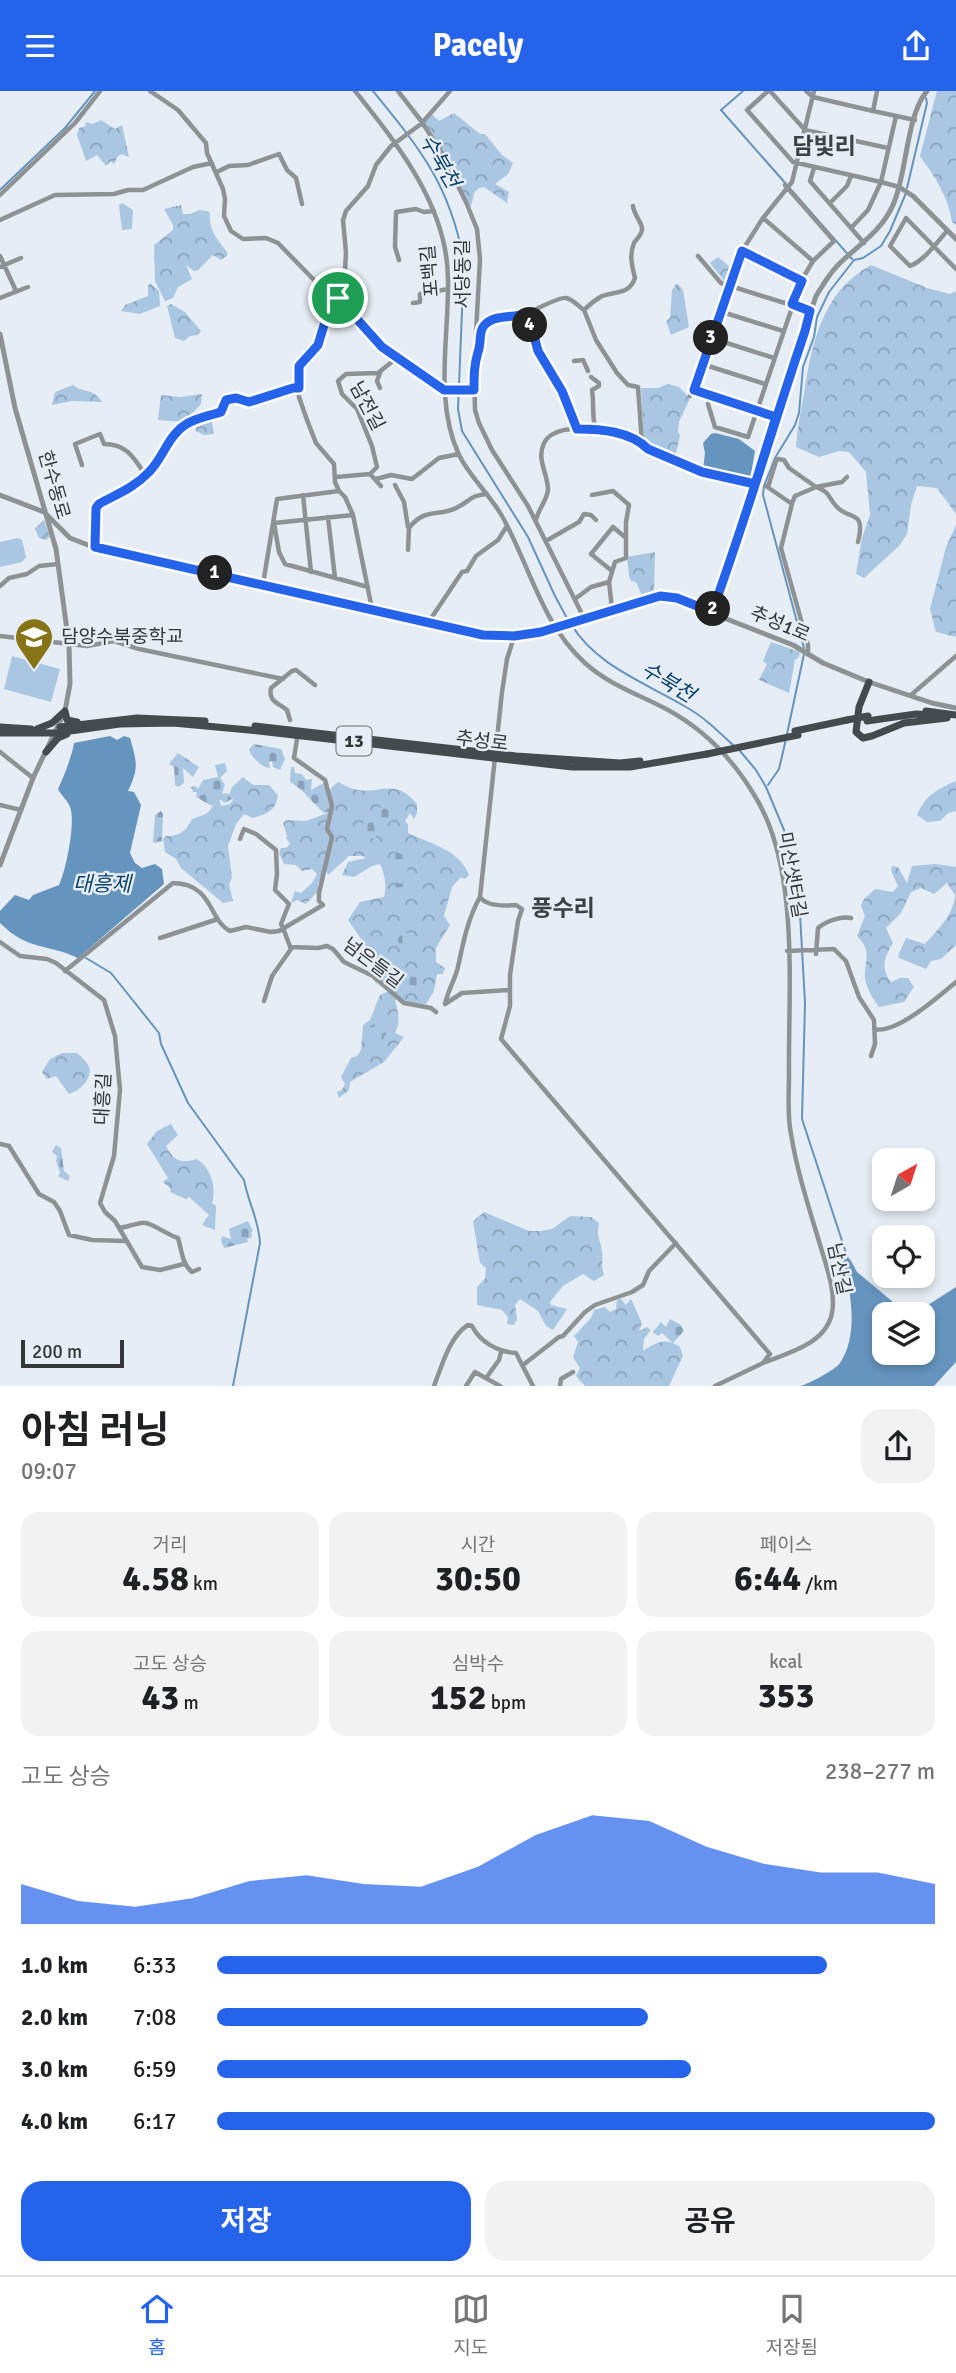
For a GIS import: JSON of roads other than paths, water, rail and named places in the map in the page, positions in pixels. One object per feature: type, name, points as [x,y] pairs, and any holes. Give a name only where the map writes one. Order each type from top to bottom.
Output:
[{"type":"main road","points":[[869,682],[857,716],[856,732],[863,738],[904,723],[947,718]]},
{"type":"main road","points":[[65,711],[65,717],[71,722],[137,718]]},
{"type":"main road","points":[[37,729],[52,723],[65,711]]},
{"type":"main road","name":"추성로","points":[[0,734],[124,724],[173,723],[495,757],[620,763],[707,752],[908,711],[956,715]]},
{"type":"main road","name":"추성로","points":[[867,718],[916,714],[956,721]]},
{"type":"main road","name":"추성로","points":[[0,727],[57,730],[137,718],[189,719],[495,757]]},
{"type":"main road","points":[[46,752],[58,738],[66,735],[124,724]]},
{"type":"main road","points":[[0,734],[40,737],[47,741],[46,752]]},
{"type":"street","points":[[0,195],[75,123],[100,91]]},
{"type":"street","points":[[150,91],[178,110],[206,143],[207,153],[218,172],[225,199],[224,216],[231,231],[243,239],[266,238],[278,243],[316,281],[338,298],[378,344],[446,389],[474,390]]},
{"type":"street","name":"포백길","points":[[355,91],[396,142],[434,211],[446,253],[446,389]]},
{"type":"street","name":"서당동길","points":[[398,91],[452,171],[477,229],[480,259],[474,358],[476,416],[501,466],[536,521],[583,619]]},
{"type":"street","points":[[372,609],[353,515],[335,482],[334,464],[315,441],[299,398],[299,366],[318,345],[324,325],[345,285],[344,216],[348,208],[368,186],[376,165],[396,142],[421,123],[450,91]]},
{"type":"street","points":[[887,148],[805,130],[769,91],[747,110],[793,162],[900,188],[913,196],[956,239]]},
{"type":"street","points":[[806,91],[873,111],[915,120]]},
{"type":"street","points":[[873,111],[877,91]]},
{"type":"street","points":[[712,612],[741,534],[810,311],[826,279],[864,243],[887,216],[900,188],[923,93]]},
{"type":"street","points":[[690,396],[742,251],[763,218],[792,183],[814,94]]},
{"type":"street","points":[[851,228],[868,210],[881,182],[896,116]]},
{"type":"street","points":[[218,172],[229,166],[248,165],[279,154],[287,170],[296,178],[302,204]]},
{"type":"street","points":[[0,220],[55,195],[114,194],[143,190],[193,167],[212,163]]},
{"type":"street","points":[[814,168],[810,181],[864,243]]},
{"type":"street","points":[[830,203],[846,186],[851,176]]},
{"type":"street","points":[[710,395],[708,404],[715,427],[747,437],[802,281],[814,261],[834,241],[786,188]]},
{"type":"street","points":[[584,310],[599,298],[625,291],[633,284],[635,278],[631,264],[632,252],[642,230],[634,215],[633,206]]},
{"type":"street","points":[[399,260],[395,247],[396,212],[415,209],[434,211]]},
{"type":"street","points":[[763,218],[814,261]]},
{"type":"street","points":[[947,231],[934,245],[916,263],[910,266],[890,246],[905,218],[934,245],[956,269]]},
{"type":"street","points":[[742,251],[802,281]]},
{"type":"street","points":[[698,255],[721,283],[810,311]]},
{"type":"street","points":[[0,256],[2,266],[16,291]]},
{"type":"street","points":[[2,266],[21,258]]},
{"type":"street","points":[[0,298],[28,287]]},
{"type":"street","points":[[413,303],[420,302],[420,294],[448,289]]},
{"type":"street","points":[[474,358],[479,349],[479,335],[487,324],[493,320],[528,313],[565,297],[584,310],[596,340],[617,373],[628,385],[638,387],[642,443]]},
{"type":"street","points":[[719,311],[783,331]]},
{"type":"street","points":[[528,313],[538,351],[562,391],[577,429]]},
{"type":"street","name":"한수동로","points":[[0,334],[15,408],[55,543],[69,645],[70,684],[65,711],[33,778],[0,865]]},
{"type":"street","points":[[711,338],[774,358]]},
{"type":"street","name":"남전길","points":[[370,474],[377,467],[372,446],[357,409],[342,394],[338,381],[346,374],[380,372],[398,357]]},
{"type":"street","points":[[574,361],[583,360],[588,371]]},
{"type":"street","points":[[702,364],[765,384]]},
{"type":"street","points":[[380,372],[377,381],[380,388]]},
{"type":"street","points":[[591,377],[598,381],[599,386],[592,390],[594,428]]},
{"type":"street","points":[[95,547],[96,508],[130,489],[146,475],[183,425],[221,412],[226,400],[236,398],[249,402],[299,388]]},
{"type":"street","points":[[446,389],[446,417],[459,454],[507,526],[555,629]]},
{"type":"street","points":[[694,390],[776,417]]},
{"type":"street","points":[[536,521],[548,491],[540,455],[545,440],[554,434],[577,429],[594,428],[622,435],[702,472],[755,484]]},
{"type":"street","points":[[82,465],[75,444],[100,434],[104,444],[117,444],[129,453],[146,475]]},
{"type":"street","points":[[376,478],[391,475],[412,479],[439,458],[459,454]]},
{"type":"street","points":[[792,504],[767,487],[778,459],[784,460],[789,468],[828,492],[837,508],[857,516],[858,542]]},
{"type":"street","points":[[336,477],[370,474],[381,486]]},
{"type":"street","points":[[807,652],[808,645],[780,548],[795,496],[816,487],[842,482],[847,477]]},
{"type":"street","points":[[396,485],[404,502],[408,550]]},
{"type":"street","points":[[263,584],[277,499],[339,491]]},
{"type":"street","points":[[592,495],[613,491],[627,502],[629,508],[626,518],[626,558],[615,562],[609,582],[612,609]]},
{"type":"street","points":[[408,528],[426,515],[455,509],[470,497],[487,494]]},
{"type":"street","name":"추성1로","points":[[0,495],[44,512],[70,538],[95,547],[483,635],[514,636],[555,629],[612,609],[654,597],[668,596],[799,648],[822,663],[869,682],[956,708]]},
{"type":"street","points":[[303,495],[311,572]]},
{"type":"street","points":[[546,541],[579,522],[584,514],[591,515],[596,520]]},
{"type":"street","points":[[353,515],[274,523],[279,552],[285,563],[368,587]]},
{"type":"street","points":[[328,517],[335,578]]},
{"type":"street","points":[[428,623],[475,556],[498,540],[507,526]]},
{"type":"street","points":[[613,571],[591,554],[612,527],[627,538]]},
{"type":"street","points":[[55,543],[60,538],[70,538]]},
{"type":"street","points":[[0,586],[9,578],[27,574],[39,566],[58,564]]},
{"type":"street","points":[[575,599],[591,587],[609,582]]},
{"type":"street","name":"미산샛터길","points":[[555,629],[580,658],[610,682],[670,711],[703,735],[726,757],[760,803],[773,833],[781,867],[788,925],[790,1123],[793,1144]]},
{"type":"street","points":[[0,636],[87,646],[114,641],[139,649],[283,679]]},
{"type":"street","points":[[509,990],[463,993],[445,1004],[448,989],[457,971],[466,932],[480,897],[507,659],[514,636]]},
{"type":"street","points":[[911,695],[956,656]]},
{"type":"street","points":[[290,720],[287,710],[275,703],[270,695],[271,688],[296,670],[315,685]]},
{"type":"street","points":[[65,971],[173,883],[187,885],[208,899],[218,919],[230,931],[246,927],[271,932],[323,905],[319,901],[319,893],[332,837],[327,829],[332,806],[325,780],[294,758],[297,739]]},
{"type":"street","points":[[0,752],[33,778]]},
{"type":"street","points":[[0,805],[21,810]]},
{"type":"street","points":[[240,839],[244,829],[276,849],[275,890],[289,904],[281,924],[290,947],[272,976],[264,1001]]},
{"type":"street","points":[[480,897],[486,902],[516,905],[522,909],[516,929],[509,990],[510,1006],[502,1039],[770,1354],[764,1363]]},
{"type":"street","points":[[815,951],[818,928],[845,917],[851,918]]},
{"type":"street","points":[[160,939],[181,929],[218,919]]},
{"type":"street","name":"대흥길","points":[[0,942],[20,956],[47,959],[104,1000],[115,1036],[120,1082],[112,1164],[100,1203],[142,1267],[160,1270],[184,1264]]},
{"type":"street","name":"넘은들길","points":[[290,947],[327,946],[333,949],[344,963],[373,976],[404,1003],[431,1008],[436,1012]]},
{"type":"street","points":[[789,950],[837,950],[846,961],[859,997],[874,1020],[871,1056]]},
{"type":"street","points":[[874,1028],[891,1028],[956,982]]},
{"type":"street","points":[[0,1144],[9,1146],[39,1193],[54,1202],[60,1210],[69,1235],[92,1240],[125,1241]]},
{"type":"street","name":"남산길","points":[[715,1386],[811,1342],[824,1331],[832,1312],[832,1293],[793,1144]]},
{"type":"street","points":[[119,1229],[142,1222],[151,1223],[163,1233],[178,1238],[184,1264],[192,1272],[199,1269]]},
{"type":"street","points":[[523,1365],[563,1336],[594,1305],[613,1300],[643,1285],[649,1271],[676,1243]]},
{"type":"street","points":[[434,1386],[446,1355],[466,1326],[472,1327],[477,1335],[501,1352],[516,1353],[533,1386]]},
{"type":"street","points":[[486,1378],[499,1360],[501,1352]]},
{"type":"street","points":[[560,1386],[561,1379],[573,1372]]},
{"type":"street","points":[[466,1386],[475,1373],[500,1386]]},
{"type":"water","points":[[715,433],[739,439],[755,451],[750,480],[703,470],[703,443]]},
{"type":"water","name":"대흥제","points":[[110,736],[117,740],[124,736],[130,738],[135,759],[134,776],[128,791],[134,792],[141,805],[130,853],[135,863],[142,868],[155,864],[162,869],[164,884],[78,958],[29,942],[10,932],[0,923],[0,911],[15,895],[29,900],[33,895],[59,885],[67,858],[72,814],[68,802],[58,789],[74,743]]},
{"type":"water","points":[[842,1259],[850,1259],[857,1272],[872,1284],[872,1288],[876,1288],[893,1302],[872,1302],[872,1365],[935,1365],[935,1302],[933,1302],[956,1287],[956,1362],[934,1386],[801,1386],[840,1363],[850,1339],[850,1298]]},
{"type":"waterway","points":[[0,190],[65,128],[95,91]]},
{"type":"waterway","name":"수북천","points":[[373,91],[431,170],[451,211],[458,235],[464,262],[458,409],[462,431],[528,537],[568,620]]},
{"type":"waterway","points":[[743,91],[721,110],[852,259]]},
{"type":"waterway","points":[[907,188],[926,98]]},
{"type":"waterway","points":[[804,648],[763,495],[764,486],[775,458],[795,425],[799,413],[803,367],[814,337],[817,317],[829,292],[854,260],[863,258],[881,246],[906,193]]},
{"type":"waterway","name":"수북천","points":[[571,624],[581,639],[608,662],[693,711],[733,745]]},
{"type":"waterway","points":[[787,734],[804,654]]},
{"type":"waterway","points":[[768,785],[779,769],[786,739]]},
{"type":"waterway","name":"수북천","points":[[740,751],[766,787],[784,830],[799,896],[805,1003],[802,1119],[848,1259]]},
{"type":"waterway","points":[[86,958],[111,973],[159,1033],[161,1044],[188,1103],[244,1180],[260,1243],[233,1386]]},
{"type":"place","name":"담양수북중학교","points":[[34,671]]},
{"type":"district","name":"담빛리","points":[[824,146]]},
{"type":"district","name":"풍수리","points":[[563,908]]}]
